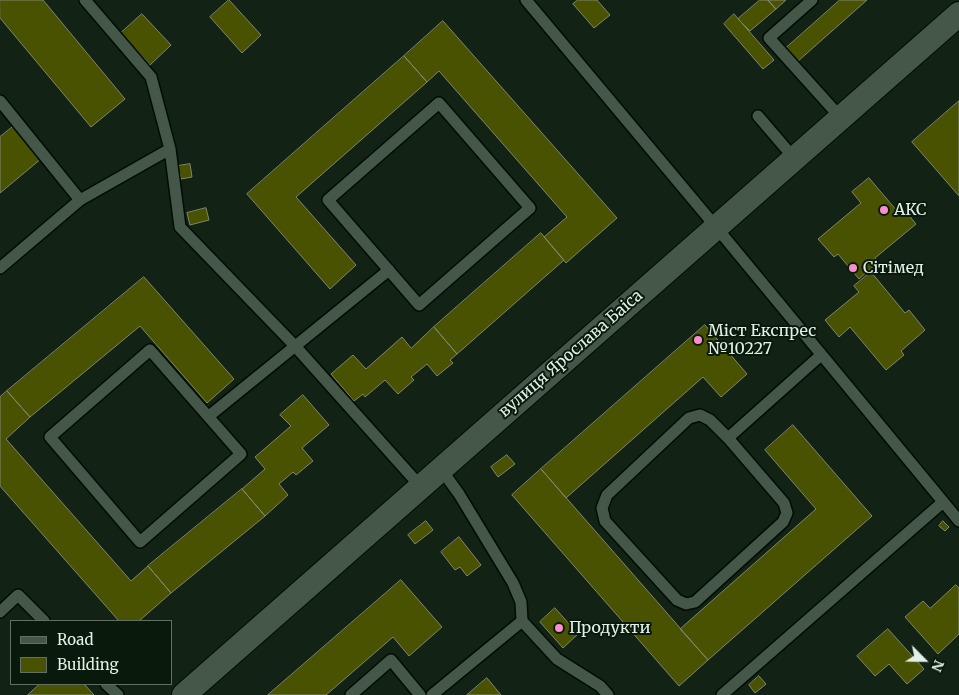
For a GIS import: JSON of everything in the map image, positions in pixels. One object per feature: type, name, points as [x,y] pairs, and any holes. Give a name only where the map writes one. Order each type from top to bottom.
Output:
[{"type":"street","name":"вулиця Ярослава Баіса","points":[[184,695],[959,14]]},
{"type":"lane","points":[[85,0],[151,77],[170,149],[180,227],[296,346],[421,487]]},
{"type":"lane","points":[[526,0],[959,521]]},
{"type":"lane","points":[[812,0],[770,38],[840,118]]},
{"type":"lane","points":[[0,101],[80,200]]},
{"type":"lane","points":[[440,103],[530,208],[419,305],[389,270],[328,200],[440,103]]},
{"type":"lane","points":[[758,116],[794,158]]},
{"type":"lane","points":[[0,268],[80,200],[170,149]]},
{"type":"lane","points":[[209,416],[389,270]]},
{"type":"lane","points":[[150,350],[209,416],[241,454],[140,542],[50,437],[150,350]]},
{"type":"lane","points":[[728,438],[821,354]]},
{"type":"lane","points":[[700,415],[710,420],[728,438],[784,503],[787,513],[783,522],[695,602],[686,604],[677,600],[605,521],[602,508],[607,495],[688,418],[700,415]]},
{"type":"lane","points":[[440,470],[459,494],[513,583],[521,602],[522,621],[557,658],[600,686],[608,695]]},
{"type":"lane","points":[[722,695],[942,502]]},
{"type":"lane","points":[[0,612],[18,595],[43,620]]},
{"type":"lane","points":[[432,695],[522,621]]},
{"type":"lane","points":[[352,695],[391,660],[420,695]]},
{"type":"lane","points":[[107,685],[118,695]]},
{"type":"building","points":[[0,0],[43,0],[125,99],[91,127],[0,18]]},
{"type":"building","points":[[229,0],[261,35],[242,53],[210,17]]},
{"type":"building","points":[[578,0],[597,0],[610,15],[594,28],[573,4]]},
{"type":"building","points":[[760,0],[768,0],[776,9],[750,31],[738,19]]},
{"type":"building","points":[[768,0],[786,0],[776,9]]},
{"type":"building","points":[[840,0],[867,0],[797,62],[785,49]]},
{"type":"building","points":[[142,14],[171,45],[150,65],[121,33]]},
{"type":"building","points":[[734,14],[774,60],[763,69],[724,24]]},
{"type":"building","points":[[443,21],[617,218],[566,263],[544,237],[567,217],[439,71],[427,82],[404,56]]},
{"type":"building","points":[[404,56],[427,82],[296,197],[356,265],[330,289],[247,194]]},
{"type":"building","points":[[959,101],[959,196],[912,142]]},
{"type":"building","points":[[14,126],[42,158],[0,193],[0,137]]},
{"type":"building","points":[[190,164],[192,177],[181,179],[178,166]]},
{"type":"building","points":[[869,178],[897,211],[902,207],[916,224],[875,258],[878,262],[859,279],[838,254],[834,257],[818,239],[861,203],[852,192]]},
{"type":"building","points":[[206,208],[209,220],[190,225],[187,213]]},
{"type":"building","points":[[541,233],[564,260],[457,354],[434,327]]},
{"type":"building","points":[[871,272],[905,313],[909,310],[925,330],[901,351],[904,355],[886,370],[850,327],[839,337],[825,320],[859,292],[854,286]]},
{"type":"building","points":[[144,277],[234,379],[207,403],[140,326],[30,417],[7,391]]},
{"type":"building","points":[[705,325],[747,374],[721,397],[703,377],[566,498],[541,469]]},
{"type":"building","points":[[434,327],[457,354],[450,360],[453,363],[437,376],[427,364],[411,377],[414,380],[398,394],[385,380],[365,397],[363,394],[354,401],[331,374],[353,355],[366,369],[402,337],[411,348]]},
{"type":"building","points":[[7,391],[30,417],[6,439],[131,581],[148,566],[171,593],[140,620],[118,620],[0,486],[0,397]]},
{"type":"building","points":[[303,395],[329,425],[302,448],[313,461],[296,475],[293,472],[279,484],[288,495],[265,516],[242,489],[265,469],[255,457],[291,426],[280,415]]},
{"type":"building","points":[[793,425],[872,516],[708,660],[680,629],[816,509],[765,450]]},
{"type":"building","points":[[507,455],[515,464],[498,477],[491,467]]},
{"type":"building","points":[[541,469],[708,660],[679,686],[512,495]]},
{"type":"building","points":[[242,489],[265,516],[171,593],[148,566]]},
{"type":"building","points":[[426,521],[433,530],[415,544],[408,535]]},
{"type":"building","points":[[943,521],[949,527],[945,531],[939,526]]},
{"type":"building","points":[[459,537],[481,565],[467,576],[460,567],[455,570],[441,552]]},
{"type":"building","points":[[401,580],[442,627],[409,656],[393,637],[326,695],[268,695]]},
{"type":"building","points":[[956,585],[959,588],[959,634],[938,654],[905,617],[923,601],[930,608]]},
{"type":"building","name":"Продукти","points":[[555,608],[578,634],[563,648],[540,622]]},
{"type":"building","points":[[888,629],[924,669],[907,684],[889,664],[875,676],[857,656]]},
{"type":"building","points":[[759,676],[766,684],[755,693],[749,685]]},
{"type":"building","points":[[487,678],[501,695],[467,695]]},
{"type":"building","points":[[39,685],[85,685],[94,695],[28,695]]},
{"type":"place","name":"АКС","points":[[884,210]]},
{"type":"place","name":"Сітімед","points":[[853,268]]},
{"type":"place","name":"Міст Експрес №10227","points":[[698,340]]},
{"type":"place","name":"Продукти","points":[[559,628]]}]
